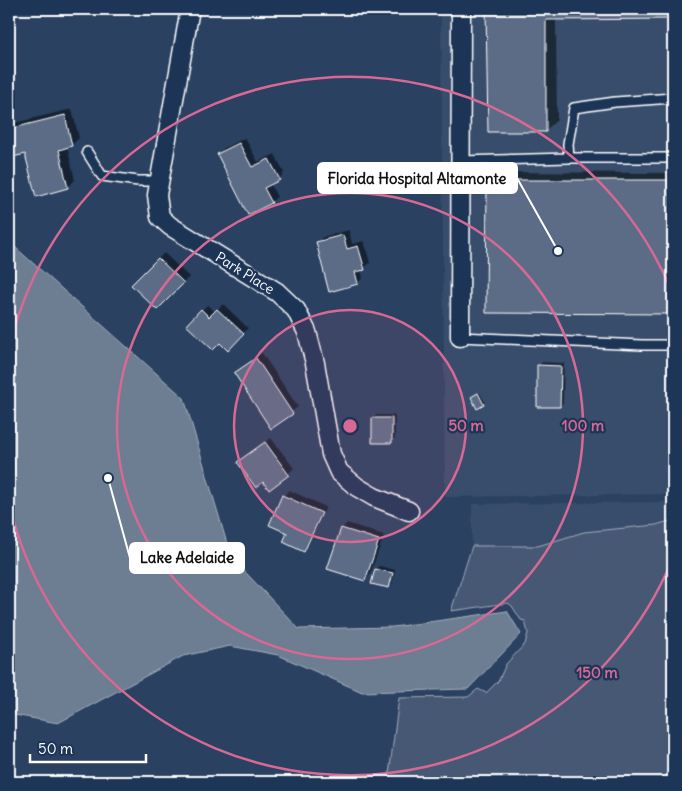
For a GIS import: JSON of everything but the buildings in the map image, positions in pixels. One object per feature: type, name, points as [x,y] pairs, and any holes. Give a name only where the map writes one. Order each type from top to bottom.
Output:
[{"type":"street","name":"Park Place","points":[[190,9],[157,195],[160,217],[170,226],[277,292],[296,310],[307,332],[315,363],[331,454],[339,472],[357,487],[374,497],[409,511]]},
{"type":"street","points":[[460,337],[461,9]]},
{"type":"lane","points":[[569,158],[568,144],[574,108],[615,102],[673,98]]},
{"type":"lane","points":[[87,152],[102,176],[138,181],[160,181]]},
{"type":"lane","points":[[460,161],[673,158]]},
{"type":"lane","points":[[460,337],[673,345]]},
{"type":"shaded area","points":[[441,9],[673,9],[673,494],[445,497]]},
{"type":"shaded area","points":[[9,239],[16,248],[184,398],[231,557],[299,629],[393,627],[507,611],[521,634],[468,689],[362,692],[278,655],[230,646],[183,656],[58,723],[9,714]]},
{"type":"shaded area","points":[[673,502],[673,520],[656,525],[584,532],[538,546],[472,546],[472,504]]},
{"type":"shaded area","points":[[673,520],[673,782],[388,782],[399,698],[468,697],[478,689],[486,693],[499,680],[506,664],[525,644],[528,633],[525,621],[521,620],[508,603],[451,611],[472,546],[538,546],[584,532],[656,525]]},
{"type":"place","name":"Florida Hospital Altamonte","points":[[558,251]]},
{"type":"place","name":"Lake Adelaide","points":[[108,478]]}]
